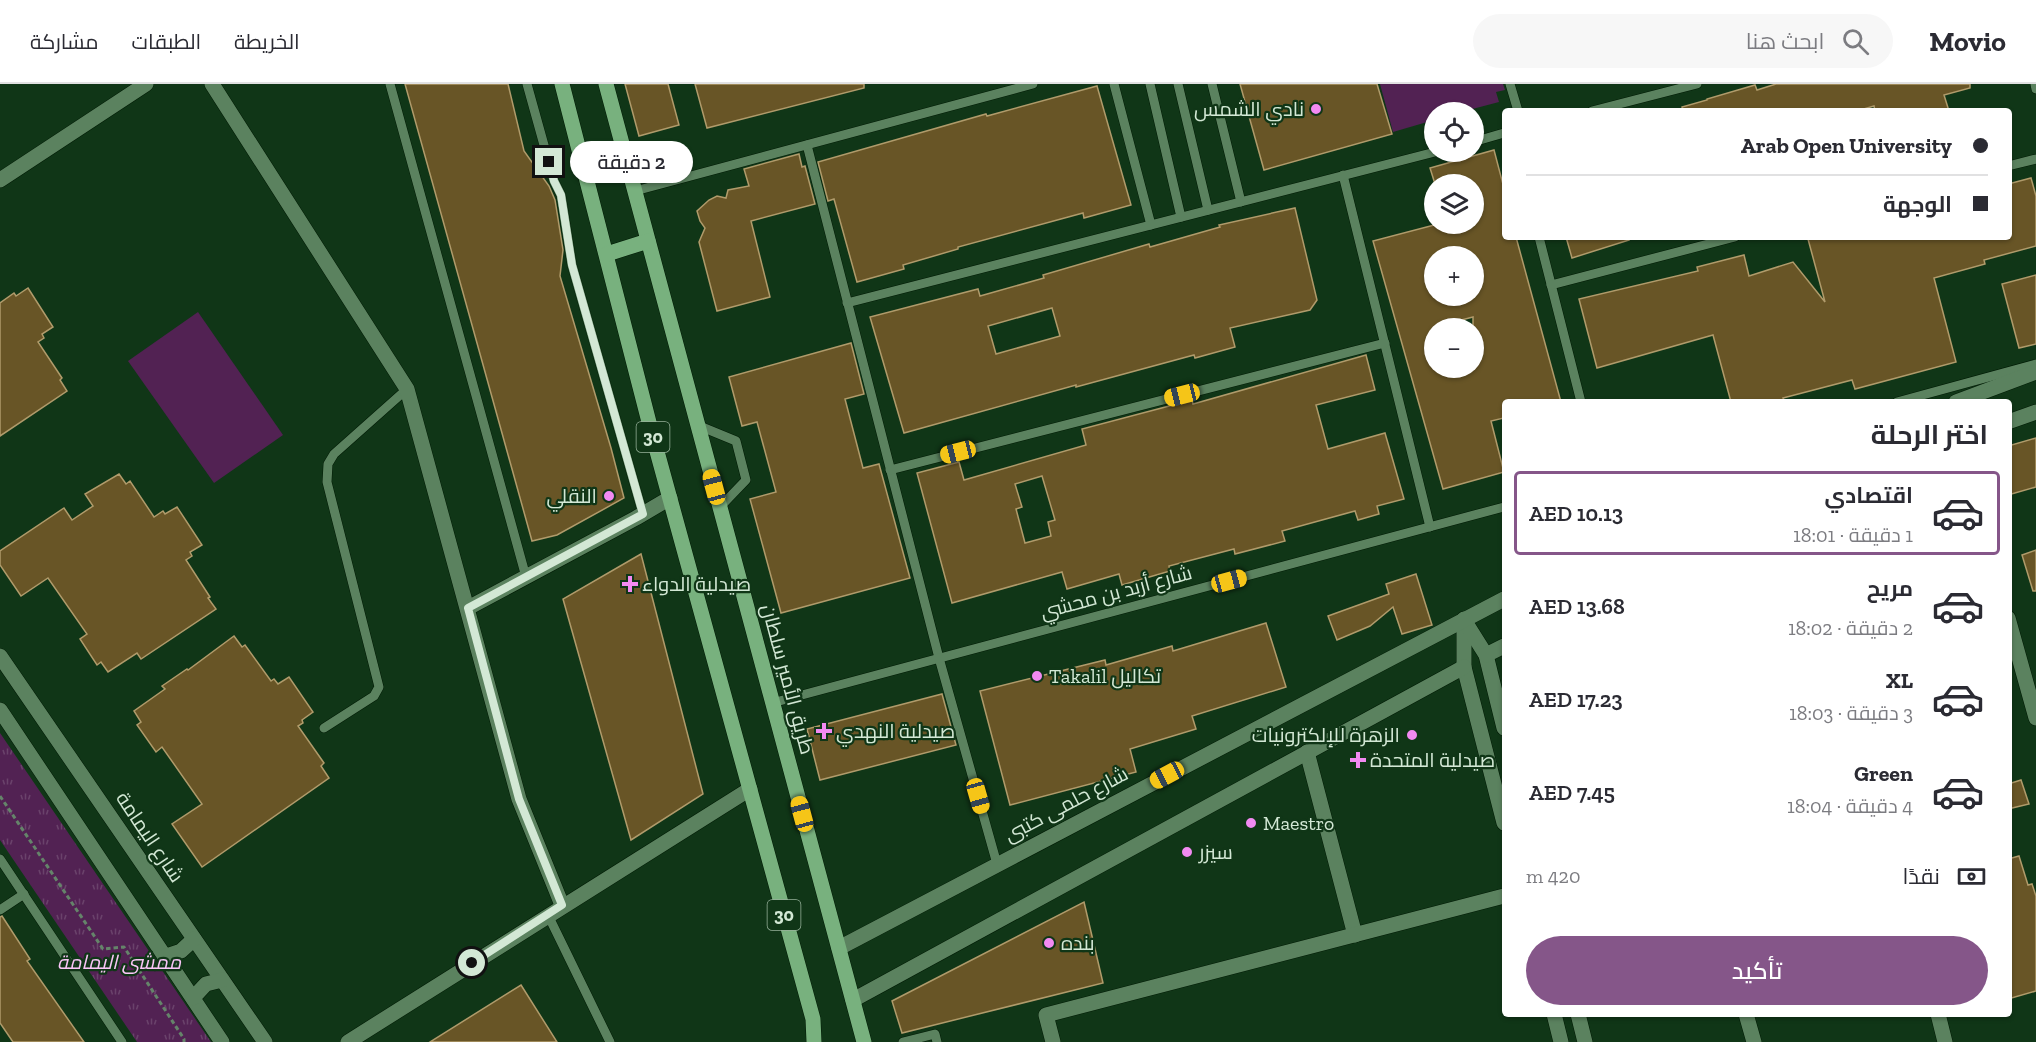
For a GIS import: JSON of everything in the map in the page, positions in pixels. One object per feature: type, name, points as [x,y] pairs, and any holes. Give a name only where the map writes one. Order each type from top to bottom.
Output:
[{"type":"main road","name":"30","points":[[561,84],[670,498],[813,1019],[814,1042]]},
{"type":"main road","name":"طريق الأمير سلطان","points":[[606,84],[864,1042]]},
{"type":"main road","points":[[607,254],[648,242]]},
{"type":"street","points":[[0,180],[146,84]]},
{"type":"street","points":[[212,84],[407,389],[519,799],[562,905]]},
{"type":"street","points":[[1964,399],[2036,372]]},
{"type":"street","points":[[2012,421],[2036,412]]},
{"type":"street","points":[[468,608],[670,498]]},
{"type":"street","name":"شارع حلمى كتبى","points":[[839,948],[1502,600]]},
{"type":"street","points":[[1464,619],[1486,655],[1502,720]]},
{"type":"street","points":[[1464,619],[1464,667],[1502,815]]},
{"type":"street","points":[[2012,632],[2036,718]]},
{"type":"street","points":[[853,1000],[1502,647]]},
{"type":"street","name":"شارع اليمامة","points":[[0,656],[265,1042]]},
{"type":"street","points":[[0,710],[222,1042]]},
{"type":"street","points":[[1307,752],[1355,935]]},
{"type":"street","points":[[348,1042],[562,905],[750,789]]},
{"type":"street","points":[[1053,1042],[1046,1015],[1502,897]]},
{"type":"street","points":[[166,956],[181,951],[194,939]]},
{"type":"street","points":[[193,998],[206,984],[222,980]]},
{"type":"street","points":[[1555,1017],[1561,1042]]},
{"type":"street","points":[[1579,1017],[1585,1042]]},
{"type":"street","points":[[1747,1017],[1754,1042]]},
{"type":"street","points":[[1939,1017],[1945,1042]]},
{"type":"lane","points":[[390,84],[526,577]]},
{"type":"lane","points":[[527,84],[554,181],[561,195],[572,265],[643,514]]},
{"type":"lane","points":[[635,191],[1033,84]]},
{"type":"lane","points":[[1114,84],[1151,225]]},
{"type":"lane","points":[[1150,84],[1181,217]]},
{"type":"lane","points":[[1178,84],[1208,210]]},
{"type":"lane","points":[[1212,84],[1241,202]]},
{"type":"lane","points":[[1510,84],[1517,108]]},
{"type":"lane","points":[[1604,108],[1697,84]]},
{"type":"lane","points":[[2035,84],[2036,89]]},
{"type":"lane","points":[[1484,139],[1502,135]]},
{"type":"lane","points":[[807,145],[939,658],[997,864]]},
{"type":"lane","points":[[848,303],[1424,155]]},
{"type":"lane","points":[[2012,165],[2036,159]]},
{"type":"lane","points":[[1343,175],[1430,527]]},
{"type":"lane","points":[[1540,240],[1580,399]]},
{"type":"lane","points":[[1551,285],[1724,240]]},
{"type":"lane","points":[[890,470],[1385,343]]},
{"type":"lane","points":[[1908,399],[2036,364]]},
{"type":"lane","points":[[324,728],[374,696],[380,687],[327,482],[328,464],[333,454],[407,389]]},
{"type":"lane","points":[[697,424],[736,441],[746,480],[720,507]]},
{"type":"lane","name":"شارع أربد بن محشي","points":[[772,703],[1502,508]]},
{"type":"lane","points":[[0,859],[122,1042]]},
{"type":"lane","points":[[0,910],[24,894]]},
{"type":"lane","points":[[548,915],[610,1042]]},
{"type":"lane","points":[[903,1042],[935,1034],[937,1042]]},
{"type":"path","points":[[0,796],[103,949],[124,947],[184,1042]]},
{"type":"green space","points":[[1380,84],[1503,84],[1505,90],[1496,92],[1499,102],[1484,106],[1484,102],[1424,102],[1424,123],[1393,132]]},
{"type":"green space","points":[[198,312],[283,435],[214,483],[128,361]]},
{"type":"green space","name":"ممشى اليمامة","points":[[0,733],[211,1042],[137,1042],[0,840]]},
{"type":"building","points":[[405,84],[508,84],[524,151],[549,186],[555,200],[563,250],[560,276],[624,498],[557,535],[532,541]]},
{"type":"building","points":[[625,84],[668,84],[679,125],[639,136]]},
{"type":"building","points":[[695,84],[864,84],[864,88],[707,128]]},
{"type":"building","name":"نادي الشمس","points":[[1240,84],[1377,84],[1392,134],[1264,170]]},
{"type":"building","points":[[1776,84],[1970,84],[1970,88],[1944,95],[1948,108],[1682,107],[1755,85],[1757,90]]},
{"type":"building","points":[[1097,86],[1131,205],[1084,218],[1083,213],[958,247],[958,249],[903,265],[904,269],[857,282],[834,199],[828,201],[818,162],[986,114],[987,116]]},
{"type":"building","points":[[1494,150],[1502,180],[1502,240],[1517,240],[1560,399],[1502,399],[1502,418],[1491,421],[1502,473],[1443,489],[1373,241],[1424,228],[1424,234],[1484,234],[1484,174],[1432,174],[1430,168],[1451,162],[1484,162],[1484,153]]},
{"type":"building","points":[[799,154],[802,167],[805,166],[815,204],[751,221],[770,297],[717,311],[699,242],[705,228],[697,211],[717,196],[726,198],[728,190],[749,186],[744,169]]},
{"type":"building","points":[[2031,178],[2036,196],[2036,246],[1984,260],[1985,264],[1934,278],[1956,362],[1855,389],[1852,380],[1784,399],[1730,399],[1713,335],[1597,368],[1579,299],[1698,271],[1697,267],[1744,255],[1749,276],[1793,262],[1825,302],[1808,240],[2012,240],[2012,183]]},
{"type":"building","points":[[1295,208],[1317,300],[1310,310],[1230,328],[1235,347],[1195,358],[1194,355],[1076,387],[1076,385],[904,433],[870,317],[978,289],[980,296],[1149,244],[1150,247],[1220,227],[1219,225]],"holes":[[[1052,308],[1060,336],[996,354],[988,326]]]},
{"type":"building","points":[[1567,240],[1629,240],[1572,258]]},
{"type":"building","points":[[2036,275],[2036,344],[2019,348],[2002,284]]},
{"type":"building","points":[[28,288],[53,327],[42,334],[44,338],[38,342],[62,378],[60,380],[67,391],[0,436],[0,303],[14,293],[16,296]]},
{"type":"building","points":[[851,343],[864,394],[845,399],[863,468],[879,464],[910,578],[781,613],[750,499],[776,492],[757,422],[742,426],[729,377]]},
{"type":"building","points":[[1366,355],[1375,390],[1316,405],[1328,449],[1385,433],[1404,499],[1377,506],[1379,514],[1358,520],[1355,511],[1282,531],[1285,541],[1235,554],[1234,549],[1169,566],[1170,571],[1122,585],[1119,574],[1067,589],[1062,572],[952,603],[917,473],[959,462],[964,480],[1086,445],[1082,429],[1192,400],[1193,404]],"holes":[[[1042,476],[1055,520],[1048,522],[1051,536],[1025,543],[1016,509],[1022,507],[1015,484]]]},
{"type":"building","points":[[2036,438],[2036,487],[2012,494],[2012,445]]},
{"type":"building","points":[[119,474],[126,484],[130,481],[154,517],[163,511],[165,514],[177,507],[202,545],[190,552],[192,556],[186,560],[216,609],[141,659],[137,653],[108,672],[101,662],[97,665],[80,639],[87,634],[48,578],[21,596],[0,565],[0,551],[64,508],[72,520],[93,506],[85,494]]},
{"type":"building","points":[[2036,550],[2036,591],[2033,591],[2022,555]]},
{"type":"building","points":[[641,554],[703,794],[631,840],[563,599]]},
{"type":"building","points":[[1416,574],[1432,625],[1402,634],[1393,607],[1370,626],[1337,640],[1328,616],[1389,594],[1386,584]]},
{"type":"building","points":[[1266,623],[1286,687],[1192,716],[1196,729],[1130,749],[1136,772],[1010,805],[980,691],[1105,660],[1106,665],[1172,646],[1173,651]]},
{"type":"building","points":[[234,636],[242,647],[245,645],[271,681],[274,679],[278,684],[289,677],[313,712],[298,726],[324,763],[321,766],[329,778],[202,867],[172,824],[202,804],[162,747],[156,752],[137,725],[141,722],[134,711],[165,689],[162,686]]},
{"type":"building","points":[[942,694],[956,745],[820,780],[807,729]]},
{"type":"building","points":[[2021,780],[2029,804],[2012,808],[2012,783]]},
{"type":"building","points":[[2019,856],[2028,885],[2032,884],[2036,896],[2036,991],[2012,998],[2012,858]]},
{"type":"building","name":"بنده","points":[[1084,902],[1103,983],[902,1033],[892,1001]]},
{"type":"building","points":[[2,916],[30,959],[27,961],[84,1042],[13,1042],[0,1023],[0,917]]},
{"type":"building","points":[[521,985],[557,1042],[430,1042]]},
{"type":"place","name":"نادي الشمس","points":[[1316,109]]},
{"type":"place","name":"النقلي","points":[[609,496]]},
{"type":"place","name":"صيدلية الدواء","points":[[630,584]]},
{"type":"place","name":"Takalil تكاليل","points":[[1037,676]]},
{"type":"place","name":"صيدلية النهدي","points":[[824,731]]},
{"type":"place","name":"الزهرة للإلكترونيات","points":[[1412,735]]},
{"type":"place","name":"صيدلية المتحدة","points":[[1358,760]]},
{"type":"place","name":"Maestro","points":[[1251,823]]},
{"type":"place","name":"سيزر","points":[[1187,852]]},
{"type":"place","name":"بنده","points":[[1049,943]]},
{"type":"route","points":[[472,963],[562,905],[519,799],[468,608],[643,514],[572,265],[561,195],[549,162]]}]
